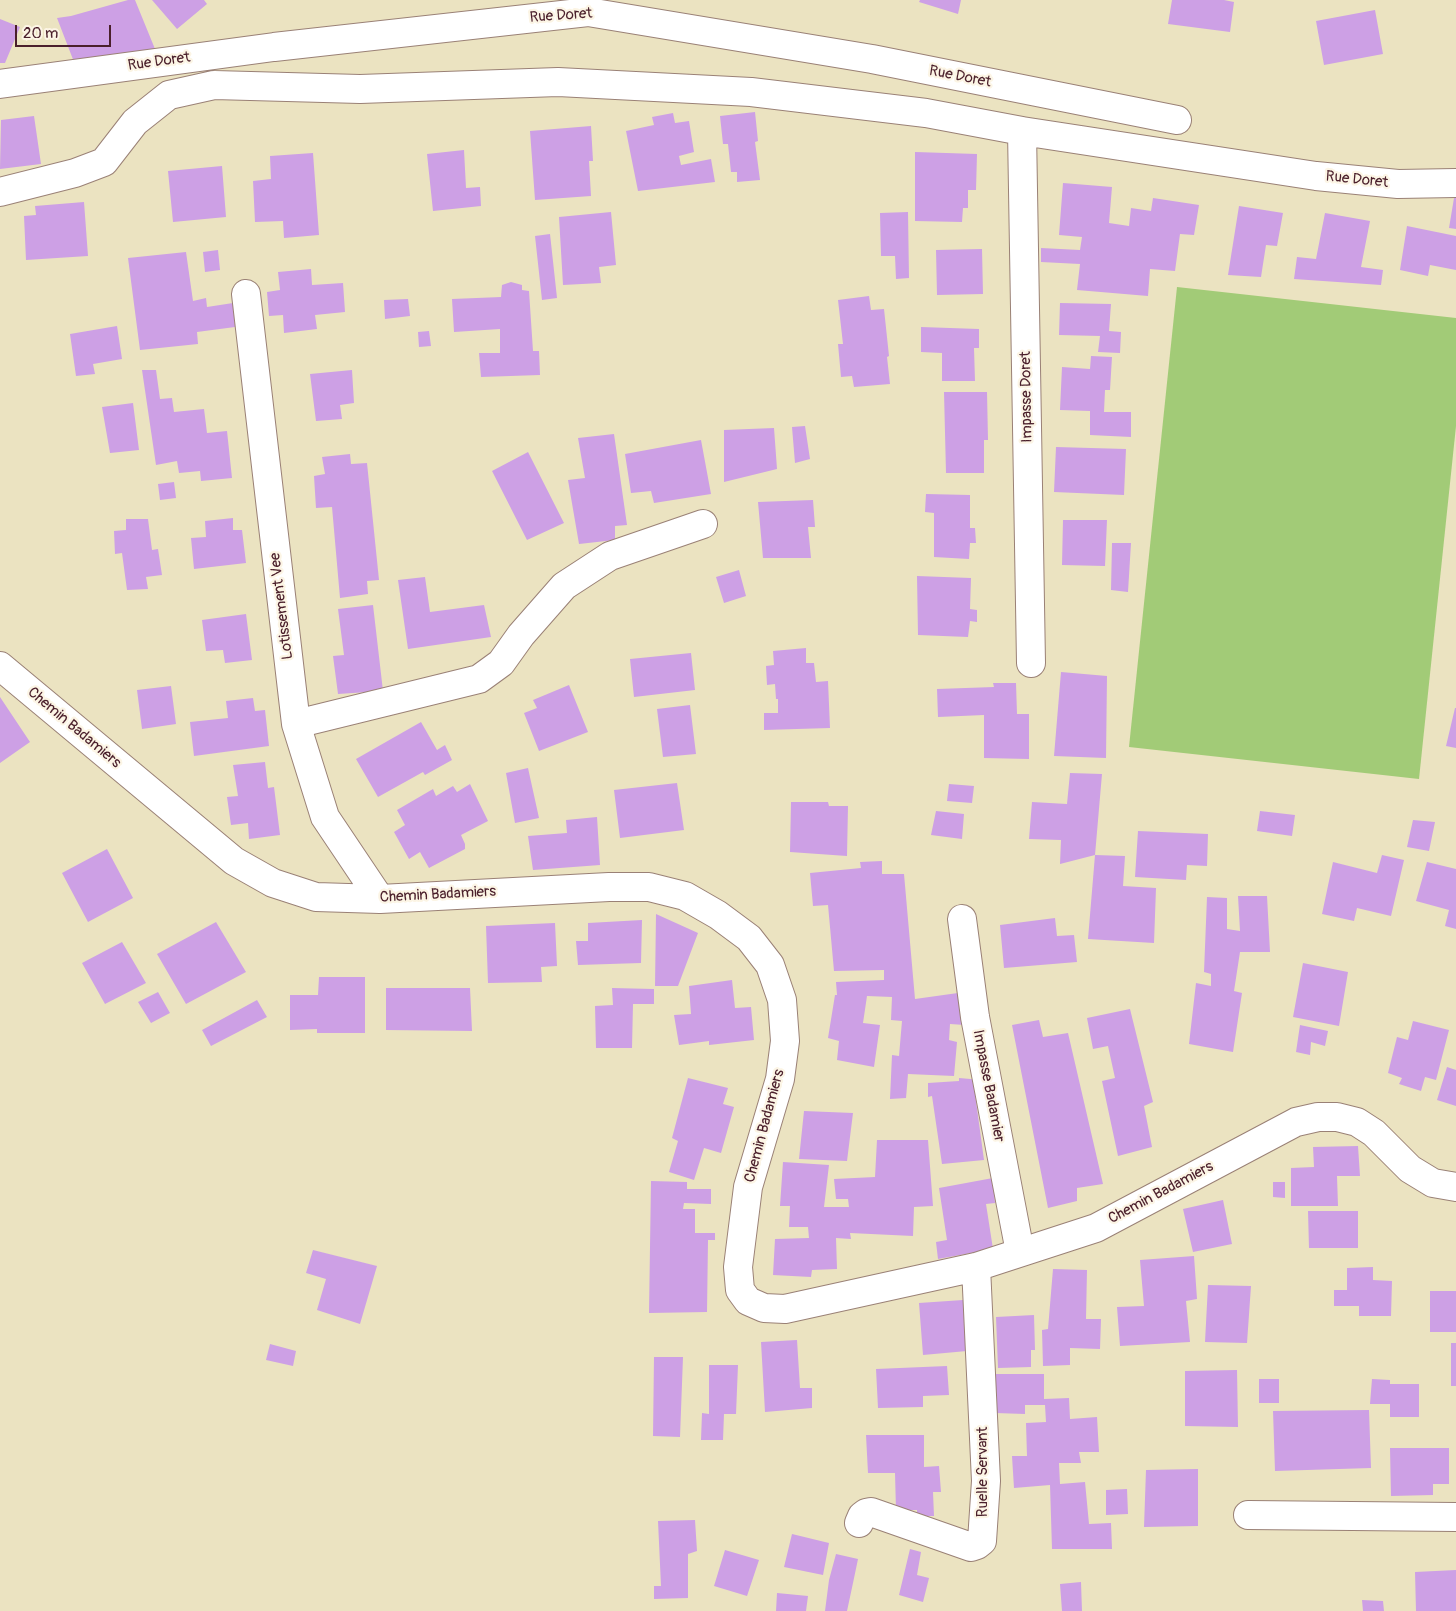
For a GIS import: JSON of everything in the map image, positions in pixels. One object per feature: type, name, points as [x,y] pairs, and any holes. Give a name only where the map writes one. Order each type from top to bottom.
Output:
[{"type":"street","name":"Rue Doret","points":[[0,84],[274,47],[588,12],[872,59],[1177,120]]},
{"type":"street","name":"Rue Doret","points":[[0,192],[75,172],[104,162],[135,122],[169,95],[214,85],[360,89],[558,82],[732,91],[926,113],[1022,131],[1316,176],[1398,184],[1456,183]]},
{"type":"street","name":"Impasse Doret","points":[[1022,131],[1031,663]]},
{"type":"street","name":"Lotissement Vee","points":[[246,294],[296,724],[326,817],[380,899]]},
{"type":"street","points":[[296,724],[479,678],[501,663],[521,635],[564,586],[610,556],[703,524]]},
{"type":"street","name":"Chemin Badamiers","points":[[0,666],[234,861],[273,882],[316,897],[380,899],[609,886],[649,887],[685,896],[718,915],[749,938],[770,966],[782,1000],[785,1041],[780,1079],[748,1187],[738,1267],[740,1290],[748,1301],[764,1308],[784,1309],[976,1267],[1096,1228],[1296,1122],[1318,1117],[1337,1117],[1357,1122],[1374,1133],[1410,1169],[1433,1183],[1456,1187]]},
{"type":"street","name":"Impasse Badamier","points":[[962,919],[975,1017],[1020,1252]]},
{"type":"street","name":"Ruelle Servant","points":[[859,1524],[862,1516],[871,1512],[971,1547],[977,1545],[982,1540],[986,1481],[976,1267]]},
{"type":"street","points":[[1248,1515],[1456,1517]]},
{"type":"green space","points":[[1177,287],[1456,318],[1456,426],[1419,779],[1129,747]]},
{"type":"building","points":[[128,0],[135,0],[155,49],[74,62],[57,18],[71,16]]},
{"type":"building","points":[[152,0],[204,0],[207,4],[177,29]]},
{"type":"building","points":[[920,0],[961,0],[958,14],[919,2]]},
{"type":"building","points":[[1172,0],[1224,0],[1234,2],[1230,32],[1168,24]]},
{"type":"building","points":[[1375,10],[1383,54],[1324,65],[1316,21]]},
{"type":"building","points":[[0,19],[20,27],[5,63],[0,63]]},
{"type":"building","points":[[755,112],[758,141],[755,142],[760,180],[737,182],[737,172],[731,172],[728,144],[723,144],[720,116]]},
{"type":"building","points":[[673,113],[675,123],[689,121],[694,152],[679,156],[681,165],[711,159],[715,182],[638,191],[626,131],[654,125],[652,117]]},
{"type":"building","points":[[34,116],[41,164],[0,169],[1,120]]},
{"type":"building","points":[[591,126],[593,161],[589,161],[591,196],[535,200],[530,131]]},
{"type":"building","points":[[464,150],[466,188],[480,187],[481,206],[433,211],[427,154]]},
{"type":"building","points":[[915,152],[977,154],[976,190],[968,190],[968,208],[963,208],[962,222],[915,221]]},
{"type":"building","points":[[313,153],[319,235],[284,238],[283,221],[255,222],[253,181],[271,179],[270,156]]},
{"type":"building","points":[[222,166],[226,217],[173,222],[168,171]]},
{"type":"building","points":[[1063,183],[1112,187],[1109,223],[1129,226],[1131,208],[1151,211],[1153,198],[1199,205],[1194,235],[1180,234],[1175,271],[1150,269],[1148,296],[1077,290],[1080,264],[1041,262],[1041,248],[1080,250],[1082,237],[1059,235]]},
{"type":"building","points":[[1454,198],[1456,198],[1456,229],[1449,228]]},
{"type":"building","points":[[84,202],[88,256],[26,260],[24,216],[36,215],[35,206]]},
{"type":"building","points":[[1239,206],[1283,213],[1277,246],[1266,245],[1261,277],[1228,275]]},
{"type":"building","points":[[611,212],[616,265],[599,267],[601,283],[563,285],[559,217]]},
{"type":"building","points":[[908,212],[909,278],[896,279],[895,256],[881,256],[880,213]]},
{"type":"building","points":[[1325,213],[1370,221],[1361,267],[1383,270],[1381,285],[1294,279],[1297,257],[1316,259]]},
{"type":"building","points":[[1407,226],[1456,236],[1456,270],[1430,265],[1428,276],[1400,270]]},
{"type":"building","points":[[550,234],[557,298],[542,300],[535,236]]},
{"type":"building","points":[[982,249],[983,294],[937,295],[936,250]]},
{"type":"building","points":[[218,250],[220,270],[205,272],[203,252]]},
{"type":"building","points":[[186,252],[193,301],[206,298],[207,307],[233,303],[235,327],[197,332],[198,344],[140,350],[128,258]]},
{"type":"building","points":[[311,269],[312,285],[343,283],[345,312],[315,315],[317,329],[284,333],[283,315],[269,316],[267,292],[280,290],[278,272]]},
{"type":"building","points":[[511,282],[522,285],[522,290],[529,291],[533,351],[539,351],[540,375],[481,377],[479,353],[500,353],[500,329],[454,332],[452,299],[501,297],[502,285]]},
{"type":"building","points":[[869,296],[871,310],[884,309],[890,384],[854,387],[852,376],[841,377],[838,344],[843,344],[838,300]]},
{"type":"building","points":[[408,299],[410,316],[385,319],[384,300]]},
{"type":"building","points":[[1060,303],[1111,304],[1109,331],[1121,332],[1120,353],[1098,352],[1100,336],[1059,335]]},
{"type":"building","points":[[117,326],[122,359],[93,364],[95,374],[76,376],[70,334]]},
{"type":"building","points":[[921,327],[979,329],[979,348],[974,348],[975,381],[942,381],[942,353],[921,352]]},
{"type":"building","points":[[429,331],[431,346],[419,347],[418,332]]},
{"type":"building","points":[[1091,356],[1112,357],[1110,390],[1105,390],[1104,412],[1131,412],[1131,437],[1090,435],[1090,411],[1060,410],[1062,367],[1090,369]]},
{"type":"building","points":[[142,370],[156,370],[160,399],[172,398],[174,412],[204,409],[207,433],[227,431],[232,478],[201,481],[200,471],[179,473],[177,461],[156,465]]},
{"type":"building","points":[[352,370],[354,403],[340,405],[342,419],[316,421],[310,374]]},
{"type":"building","points":[[944,392],[987,392],[988,440],[984,440],[984,473],[946,473]]},
{"type":"building","points":[[133,403],[139,450],[110,453],[102,407]]},
{"type":"building","points":[[805,426],[810,459],[795,463],[792,427]]},
{"type":"building","points":[[774,428],[777,469],[724,482],[724,430]]},
{"type":"building","points":[[614,434],[627,525],[615,526],[615,540],[579,544],[568,480],[585,478],[578,438]]},
{"type":"building","points":[[701,440],[711,494],[654,503],[651,491],[631,493],[625,454]]},
{"type":"building","points":[[1056,447],[1126,449],[1124,495],[1054,492]]},
{"type":"building","points":[[528,452],[564,523],[527,540],[492,471]]},
{"type":"building","points":[[350,454],[351,464],[367,463],[379,580],[367,581],[368,594],[340,598],[332,507],[316,508],[314,476],[325,474],[322,457]]},
{"type":"building","points":[[174,482],[176,498],[160,500],[158,484]]},
{"type":"building","points":[[926,494],[970,495],[970,528],[975,528],[976,543],[970,543],[969,559],[934,557],[934,513],[925,512]]},
{"type":"building","points":[[813,500],[815,527],[808,527],[811,558],[763,558],[758,502]]},
{"type":"building","points":[[233,518],[233,530],[242,530],[246,563],[194,569],[191,538],[206,537],[205,521]]},
{"type":"building","points":[[126,519],[148,519],[152,550],[158,549],[162,575],[146,577],[148,589],[127,590],[122,553],[115,554],[114,531],[126,530]]},
{"type":"building","points":[[1063,520],[1107,520],[1105,566],[1062,565]]},
{"type":"building","points":[[1112,543],[1131,543],[1128,592],[1111,590]]},
{"type":"building","points":[[739,570],[746,596],[724,603],[716,577]]},
{"type":"building","points":[[917,576],[971,578],[970,609],[977,610],[977,622],[970,621],[968,637],[918,635]]},
{"type":"building","points":[[425,577],[430,612],[484,605],[491,637],[408,649],[398,580]]},
{"type":"building","points":[[373,605],[383,691],[338,694],[333,656],[344,655],[338,609]]},
{"type":"building","points":[[246,614],[252,660],[225,663],[223,650],[206,651],[202,620]]},
{"type":"building","points":[[806,648],[806,663],[814,663],[816,682],[828,681],[830,728],[764,730],[764,713],[778,713],[775,684],[767,685],[766,666],[774,665],[773,651]]},
{"type":"building","points":[[691,653],[695,690],[634,697],[630,659]]},
{"type":"building","points":[[1061,672],[1107,676],[1106,758],[1054,756]]},
{"type":"building","points":[[993,683],[1016,683],[1017,714],[1029,714],[1029,759],[984,758],[984,715],[938,717],[937,689],[994,687]]},
{"type":"building","points":[[569,685],[588,732],[539,751],[524,713],[537,708],[533,700]]},
{"type":"building","points":[[171,686],[176,724],[142,729],[137,690]]},
{"type":"building","points":[[0,697],[30,742],[0,763]]},
{"type":"building","points":[[253,698],[255,711],[265,710],[269,746],[194,756],[190,722],[228,718],[226,701]]},
{"type":"building","points":[[690,705],[696,754],[663,757],[657,709]]},
{"type":"building","points":[[1456,708],[1456,748],[1446,746]]},
{"type":"building","points":[[421,722],[437,750],[445,745],[452,760],[425,775],[423,772],[378,797],[356,759]]},
{"type":"building","points":[[265,762],[268,788],[274,787],[280,835],[249,839],[248,823],[231,825],[227,797],[238,796],[233,765]]},
{"type":"building","points":[[528,768],[539,818],[515,823],[506,773]]},
{"type":"building","points":[[1070,773],[1102,774],[1095,855],[1060,864],[1061,840],[1029,839],[1032,802],[1067,804]]},
{"type":"building","points":[[677,783],[684,830],[620,838],[614,790]]},
{"type":"building","points":[[470,784],[488,821],[461,835],[465,849],[429,868],[420,852],[409,859],[394,832],[405,825],[397,810],[433,789],[436,796],[453,786],[457,792]]},
{"type":"building","points":[[949,784],[974,786],[972,803],[947,801]]},
{"type":"building","points":[[791,802],[828,802],[829,806],[848,806],[847,856],[790,852]]},
{"type":"building","points":[[936,811],[964,814],[962,839],[931,835]]},
{"type":"building","points":[[1260,811],[1295,815],[1292,836],[1257,831]]},
{"type":"building","points":[[597,817],[600,865],[533,870],[528,836],[567,833],[566,820]]},
{"type":"building","points":[[1413,820],[1435,822],[1429,851],[1407,847]]},
{"type":"building","points":[[1138,831],[1208,834],[1207,866],[1187,865],[1186,880],[1135,877]]},
{"type":"building","points":[[107,849],[133,898],[88,922],[62,873]]},
{"type":"building","points":[[1095,855],[1125,856],[1123,886],[1156,888],[1154,943],[1088,939]]},
{"type":"building","points":[[1382,855],[1404,860],[1391,916],[1357,908],[1354,921],[1322,914],[1333,862],[1377,873]]},
{"type":"building","points":[[882,861],[882,874],[904,874],[915,999],[965,992],[965,1025],[950,1024],[949,1040],[957,1042],[954,1076],[908,1074],[906,1098],[890,1099],[892,1055],[899,1056],[902,1021],[891,1020],[892,997],[867,996],[863,1023],[880,1025],[874,1067],[837,1060],[839,1041],[828,1038],[835,995],[837,995],[836,982],[884,980],[884,970],[834,971],[828,905],[813,906],[810,873],[861,868],[860,862]]},
{"type":"building","points":[[1427,862],[1456,869],[1456,929],[1445,926],[1449,910],[1416,901]]},
{"type":"building","points":[[1238,896],[1267,896],[1270,952],[1240,952],[1234,991],[1242,993],[1233,1052],[1189,1044],[1196,983],[1211,986],[1211,974],[1204,972],[1207,897],[1227,898],[1227,929],[1240,931]]},
{"type":"building","points":[[656,914],[698,933],[678,986],[655,986]]},
{"type":"building","points":[[1055,918],[1057,936],[1074,935],[1077,962],[1004,968],[1000,925]]},
{"type":"building","points":[[642,920],[641,963],[578,965],[576,941],[588,941],[588,923]]},
{"type":"building","points":[[216,922],[246,972],[186,1004],[157,954]]},
{"type":"building","points":[[555,923],[557,966],[541,967],[542,982],[488,983],[486,926]]},
{"type":"building","points":[[122,942],[146,983],[105,1004],[82,963]]},
{"type":"building","points":[[1303,963],[1348,972],[1339,1026],[1293,1017]]},
{"type":"building","points":[[319,977],[365,977],[365,1033],[317,1033],[317,1029],[290,1030],[290,995],[318,995]]},
{"type":"building","points":[[732,980],[735,1008],[751,1007],[754,1040],[709,1045],[709,1041],[679,1045],[674,1015],[691,1014],[689,986]]},
{"type":"building","points":[[386,988],[470,988],[472,1031],[386,1030]]},
{"type":"building","points":[[612,988],[654,989],[654,1004],[633,1004],[632,1048],[596,1048],[595,1006],[613,1005]]},
{"type":"building","points":[[158,992],[170,1013],[151,1023],[138,1002]]},
{"type":"building","points":[[257,1000],[267,1017],[211,1046],[202,1030]]},
{"type":"building","points":[[1130,1009],[1153,1102],[1144,1106],[1152,1147],[1118,1156],[1102,1081],[1115,1078],[1108,1046],[1093,1049],[1087,1018]]},
{"type":"building","points":[[1039,1020],[1043,1037],[1068,1033],[1103,1184],[1077,1188],[1077,1201],[1048,1208],[1012,1025]]},
{"type":"building","points":[[1413,1021],[1449,1030],[1436,1080],[1425,1077],[1421,1091],[1399,1084],[1402,1078],[1388,1073],[1397,1037],[1408,1040]]},
{"type":"building","points":[[1300,1025],[1328,1031],[1325,1046],[1311,1042],[1310,1055],[1296,1052]]},
{"type":"building","points":[[1447,1067],[1456,1070],[1456,1106],[1437,1100]]},
{"type":"building","points":[[688,1078],[728,1088],[723,1104],[734,1107],[721,1153],[704,1148],[694,1180],[669,1172],[678,1141],[672,1138]]},
{"type":"building","points":[[959,1078],[982,1080],[982,1093],[975,1094],[984,1160],[942,1164],[932,1096],[928,1097],[928,1083],[959,1081]]},
{"type":"building","points":[[804,1111],[853,1113],[847,1161],[799,1159]]},
{"type":"building","points":[[877,1140],[928,1140],[933,1206],[914,1207],[913,1236],[850,1233],[851,1239],[836,1238],[837,1269],[812,1270],[811,1277],[773,1275],[775,1239],[809,1238],[808,1227],[789,1227],[790,1206],[780,1206],[783,1162],[829,1165],[824,1207],[849,1207],[848,1199],[836,1199],[834,1179],[875,1177]]},
{"type":"building","points":[[1358,1146],[1360,1176],[1337,1176],[1338,1206],[1291,1206],[1291,1168],[1314,1167],[1313,1147]]},
{"type":"building","points":[[993,1178],[995,1203],[986,1204],[993,1249],[938,1259],[936,1242],[947,1240],[939,1188]]},
{"type":"building","points":[[651,1181],[687,1182],[687,1189],[711,1189],[711,1204],[684,1203],[683,1209],[695,1209],[695,1233],[715,1233],[715,1240],[708,1240],[707,1312],[649,1313]]},
{"type":"building","points":[[1273,1182],[1285,1182],[1285,1198],[1273,1197]]},
{"type":"building","points":[[1223,1200],[1232,1244],[1193,1252],[1183,1209]]},
{"type":"building","points":[[1308,1211],[1358,1211],[1358,1248],[1309,1248]]},
{"type":"building","points":[[313,1250],[377,1266],[360,1324],[317,1310],[326,1279],[306,1273]]},
{"type":"building","points":[[1194,1256],[1197,1299],[1186,1301],[1190,1342],[1120,1346],[1117,1307],[1144,1306],[1140,1260]]},
{"type":"building","points":[[1373,1267],[1373,1280],[1392,1281],[1391,1316],[1359,1316],[1359,1306],[1334,1306],[1334,1290],[1347,1290],[1347,1268]]},
{"type":"building","points":[[1053,1269],[1087,1270],[1086,1319],[1101,1319],[1100,1349],[1070,1348],[1070,1365],[1043,1366],[1042,1330],[1048,1329]]},
{"type":"building","points":[[1208,1285],[1251,1286],[1247,1343],[1205,1342]]},
{"type":"building","points":[[1430,1291],[1456,1291],[1456,1332],[1430,1332]]},
{"type":"building","points":[[963,1300],[967,1351],[923,1355],[919,1303]]},
{"type":"building","points":[[1034,1315],[1035,1350],[1031,1350],[1031,1367],[998,1368],[996,1317]]},
{"type":"building","points":[[797,1340],[800,1388],[812,1388],[812,1408],[765,1412],[761,1342]]},
{"type":"building","points":[[1451,1343],[1456,1343],[1456,1386],[1451,1386]]},
{"type":"building","points":[[270,1344],[296,1351],[293,1366],[266,1360]]},
{"type":"building","points":[[654,1357],[683,1357],[680,1437],[653,1436]]},
{"type":"building","points":[[709,1365],[738,1365],[736,1414],[724,1414],[723,1440],[701,1440],[702,1413],[709,1414]]},
{"type":"building","points":[[947,1366],[949,1395],[923,1396],[923,1407],[878,1408],[876,1369]]},
{"type":"building","points":[[1237,1370],[1238,1427],[1185,1426],[1185,1371]]},
{"type":"building","points":[[994,1374],[1044,1374],[1044,1399],[1069,1398],[1070,1419],[1097,1417],[1099,1452],[1079,1452],[1081,1463],[1059,1463],[1060,1484],[1085,1482],[1089,1524],[1111,1523],[1112,1549],[1052,1549],[1050,1485],[1014,1488],[1012,1456],[1027,1456],[1026,1423],[1046,1422],[1045,1405],[1025,1405],[1025,1414],[995,1413]]},
{"type":"building","points":[[1259,1379],[1279,1379],[1279,1403],[1259,1403]]},
{"type":"building","points":[[1372,1379],[1390,1380],[1390,1384],[1419,1384],[1419,1417],[1390,1417],[1390,1404],[1370,1404]]},
{"type":"building","points":[[1369,1410],[1371,1468],[1275,1471],[1273,1411]]},
{"type":"building","points":[[866,1435],[924,1435],[924,1467],[939,1466],[941,1492],[933,1492],[934,1516],[917,1516],[917,1510],[896,1510],[895,1473],[868,1473]]},
{"type":"building","points":[[1390,1448],[1449,1448],[1449,1484],[1433,1484],[1433,1495],[1391,1496]]},
{"type":"building","points":[[1198,1469],[1198,1526],[1144,1527],[1146,1470]]},
{"type":"building","points":[[1127,1489],[1128,1514],[1106,1515],[1106,1490]]},
{"type":"building","points":[[695,1520],[697,1551],[688,1554],[688,1598],[654,1599],[654,1586],[661,1586],[658,1521]]},
{"type":"building","points":[[792,1534],[829,1543],[823,1575],[784,1567]]},
{"type":"building","points":[[910,1549],[921,1552],[917,1575],[929,1578],[923,1602],[899,1595]]},
{"type":"building","points":[[725,1550],[759,1560],[747,1596],[714,1586]]},
{"type":"building","points":[[836,1554],[858,1559],[847,1611],[825,1611],[829,1580]]},
{"type":"building","points":[[1456,1570],[1456,1611],[1416,1611],[1415,1572]]},
{"type":"building","points":[[1081,1582],[1082,1611],[1062,1611],[1060,1584]]},
{"type":"building","points":[[777,1593],[808,1596],[806,1611],[776,1611]]},
{"type":"building","points":[[1362,1600],[1383,1601],[1384,1611],[1363,1611]]}]
